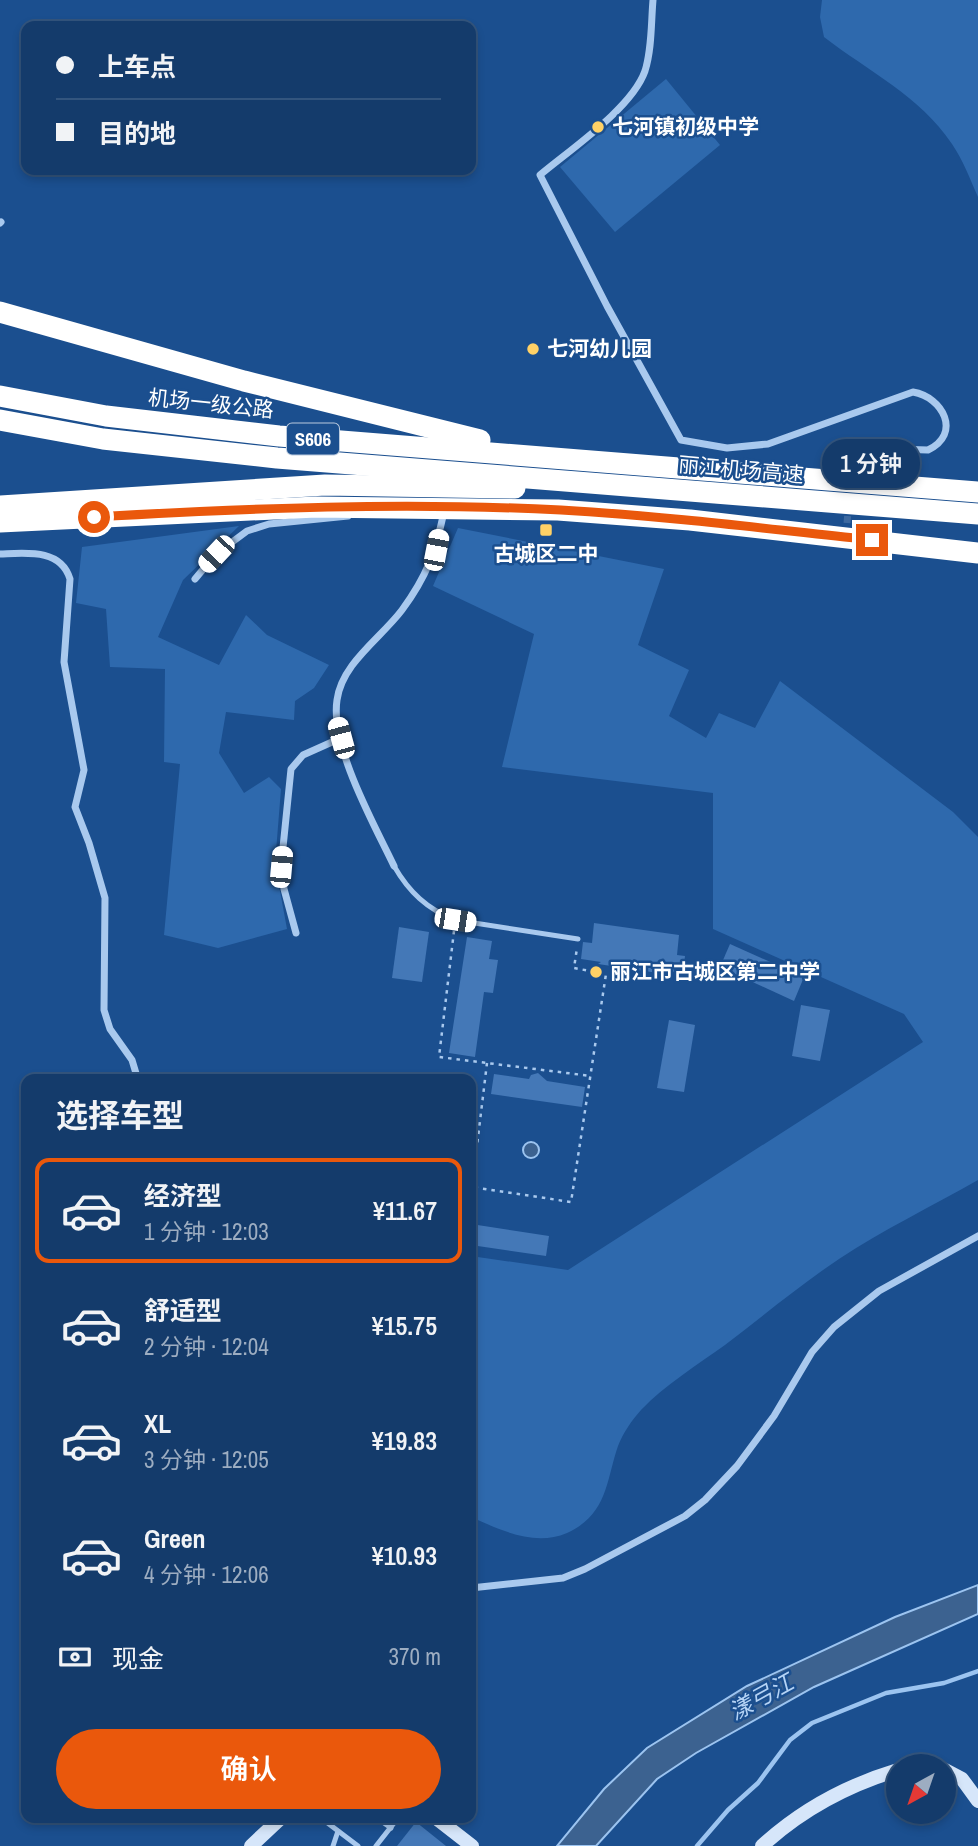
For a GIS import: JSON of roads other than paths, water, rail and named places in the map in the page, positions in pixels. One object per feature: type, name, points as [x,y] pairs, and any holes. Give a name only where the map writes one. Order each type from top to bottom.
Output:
[{"type":"highway","points":[[0,312],[256,384],[467,438],[628,462]]},
{"type":"highway","name":"机场一级公路","points":[[0,396],[106,416],[279,436],[628,462]]},
{"type":"highway","name":"S606","points":[[0,420],[103,439],[277,458],[626,485]]},
{"type":"highway","name":"丽江机场高速","points":[[628,462],[978,492]]},
{"type":"highway","points":[[0,506],[325,485],[480,489],[626,485]]},
{"type":"highway","name":"丽江机场高速","points":[[626,485],[978,514]]},
{"type":"highway","points":[[0,522],[262,509],[445,507],[600,513],[846,534],[978,553]]},
{"type":"main road","points":[[762,1846],[786,1826],[826,1801],[854,1786],[886,1774]]},
{"type":"main road","points":[[956,1776],[962,1779],[978,1801]]},
{"type":"main road","points":[[251,1846],[276,1823]]},
{"type":"main road","points":[[442,1823],[472,1846]]},
{"type":"street","points":[[653,0],[646,68],[635,90],[615,112],[540,175],[607,306],[681,440],[727,448],[768,444],[913,392],[930,399],[946,420],[945,434],[938,444],[928,450],[861,448],[853,454]]},
{"type":"street","points":[[195,579],[216,554],[247,531],[269,524],[347,517],[359,507]]},
{"type":"street","points":[[394,866],[353,782],[338,724],[336,701],[348,671],[400,613],[422,579],[436,550],[445,507]]},
{"type":"street","points":[[0,554],[33,553],[48,556],[67,570],[70,579],[64,662],[84,770],[75,807],[105,898],[104,1010],[110,1029],[131,1060],[136,1074]]},
{"type":"street","points":[[296,933],[281,867],[290,769],[303,755],[341,738]]},
{"type":"street","points":[[476,1587],[563,1578],[685,1516],[714,1492],[737,1466],[774,1416],[812,1352],[834,1326],[879,1291],[978,1236]]},
{"type":"lane","points":[[394,866],[407,886],[423,903],[455,920],[578,939]]},
{"type":"lane","points":[[328,1823],[358,1846]]},
{"type":"lane","points":[[384,1823],[391,1828]]},
{"type":"lane","points":[[376,1846],[394,1823]]},
{"type":"lane","points":[[333,1846],[338,1831]]},
{"type":"water","points":[[531,1142],[537,1144],[537,1156],[531,1158],[525,1156],[523,1150],[525,1144]]},
{"type":"water","name":"漾弓江","points":[[978,1585],[978,1614],[814,1687],[696,1753],[657,1779],[596,1846],[557,1846],[604,1789],[647,1748],[747,1686],[895,1617]]},
{"type":"waterway","points":[[697,1846],[728,1810],[758,1783],[790,1740],[812,1723],[886,1693],[944,1683],[978,1671]]},
{"type":"tunnel","points":[[847,523],[853,454]]},
{"type":"place","name":"七河镇初级中学","points":[[598,127]]},
{"type":"place","name":"七河幼儿园","points":[[533,349]]},
{"type":"place","name":"古城区二中","points":[[546,530]]},
{"type":"place","name":"丽江市古城区第二中学","points":[[596,972]]}]
